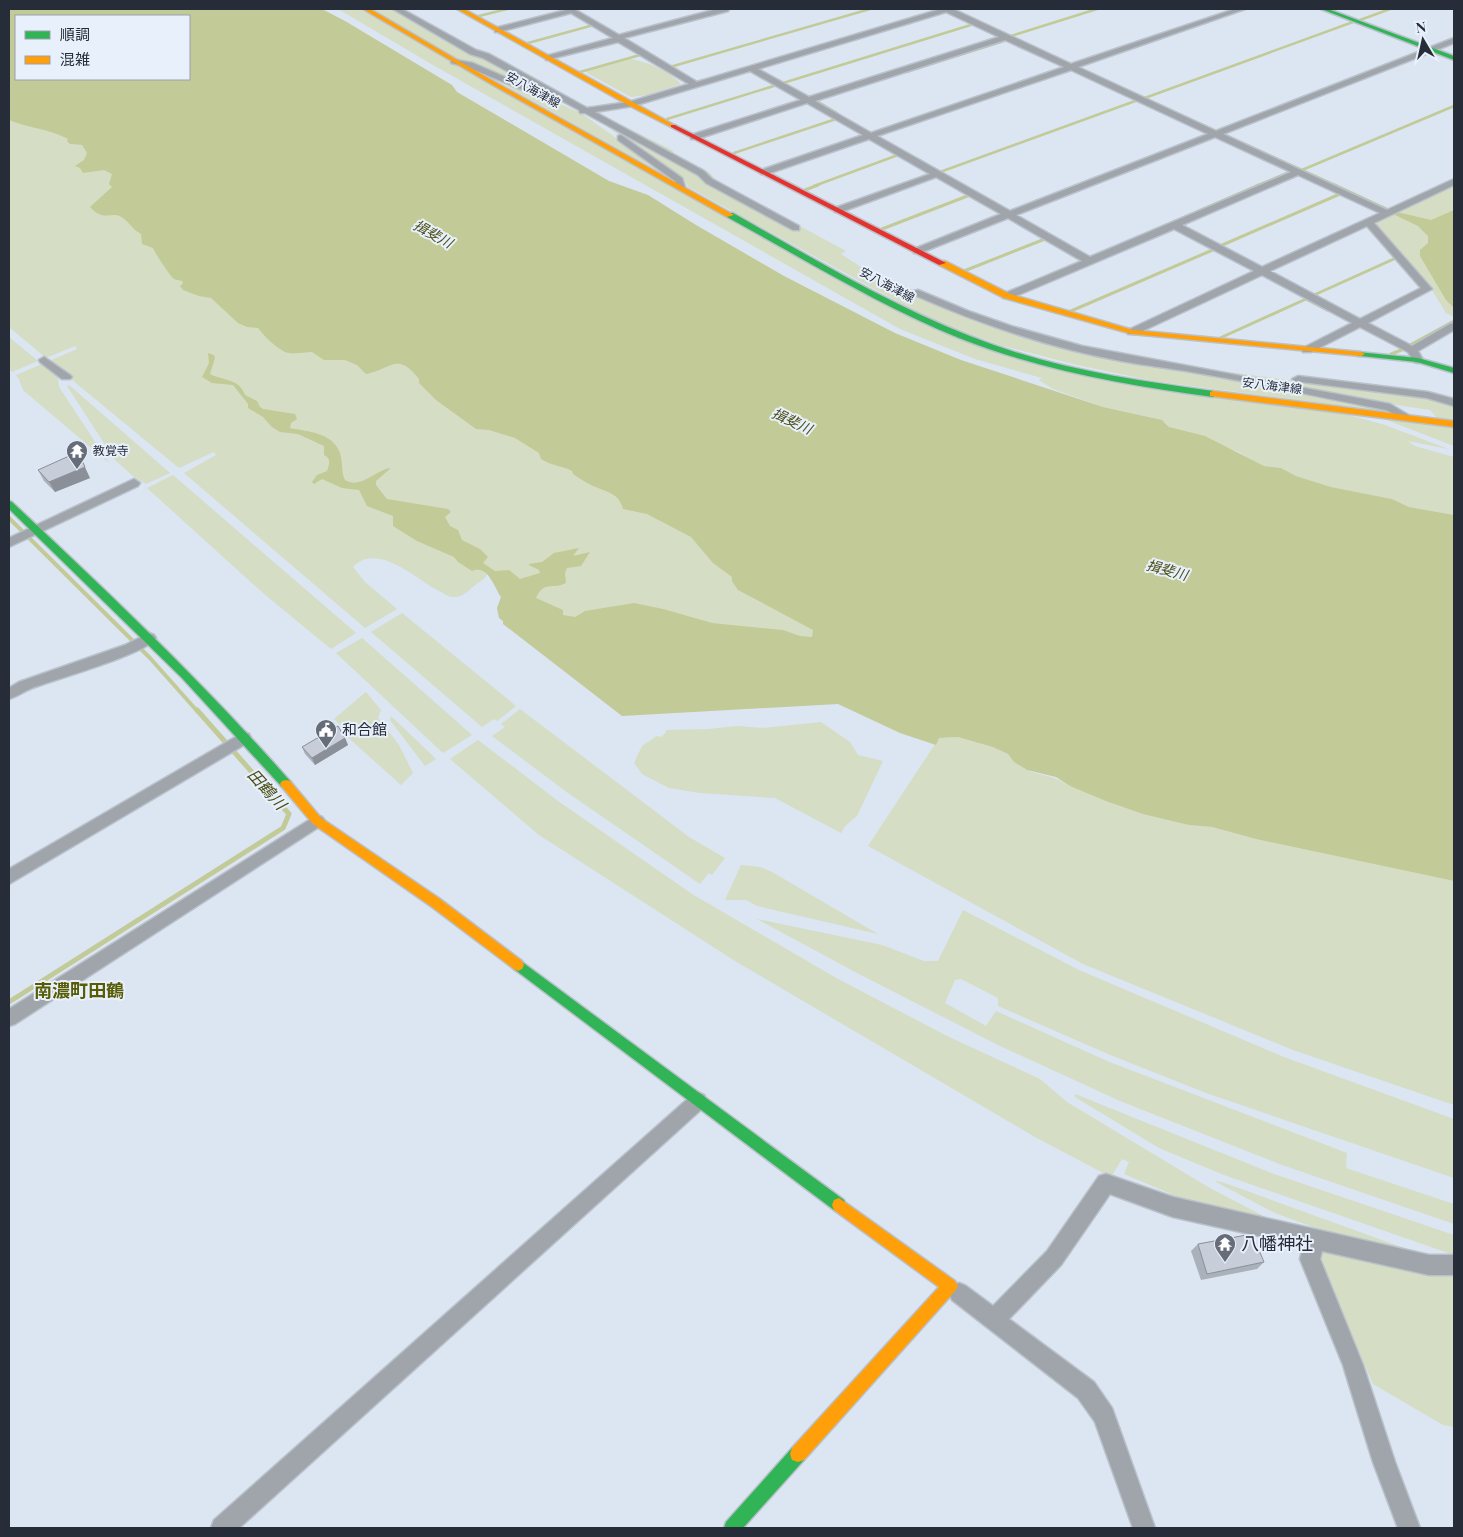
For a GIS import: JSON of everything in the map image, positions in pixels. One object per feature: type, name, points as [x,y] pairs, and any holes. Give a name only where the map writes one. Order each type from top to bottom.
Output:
[{"type":"street","name":"安八海津線","points":[[366,9],[454,61],[817,264],[914,315],[964,336],[1008,351],[1075,369],[1167,387],[1404,416],[1454,424]]},
{"type":"street","points":[[397,9],[473,52],[486,56],[701,173],[709,181],[796,228]]},
{"type":"street","points":[[460,9],[630,104],[1007,296],[1132,332],[1418,360],[1454,371]]},
{"type":"street","points":[[549,58],[724,9]]},
{"type":"street","points":[[585,111],[630,104],[947,9],[1298,172],[1390,212]]},
{"type":"street","points":[[764,172],[1241,9]]},
{"type":"street","points":[[1324,9],[1454,58]]},
{"type":"street","points":[[498,30],[570,10],[695,84]]},
{"type":"street","points":[[694,137],[1006,37]]},
{"type":"street","points":[[917,251],[1454,40]]},
{"type":"street","points":[[454,61],[470,64],[585,111],[679,180],[680,187]]},
{"type":"street","points":[[751,68],[1090,261]]},
{"type":"street","points":[[1007,296],[1298,172]]},
{"type":"street","points":[[838,210],[937,174]]},
{"type":"street","points":[[1132,332],[1454,182]]},
{"type":"street","points":[[1307,350],[1427,289],[1368,222]]},
{"type":"street","points":[[1174,225],[1412,350],[1418,360]]},
{"type":"street","points":[[918,293],[964,313],[1044,340],[1120,358],[1390,406],[1404,416]]},
{"type":"street","points":[[1412,350],[1454,326]]},
{"type":"street","points":[[44,360],[66,377]]},
{"type":"street","points":[[1178,368],[1206,368],[1428,395],[1454,403]]},
{"type":"street","points":[[14,541],[134,483]]},
{"type":"street","points":[[9,504],[34,532],[147,639],[317,821],[436,903],[698,1102],[950,1286],[732,1528]]},
{"type":"street","points":[[9,694],[24,686],[130,648],[147,639]]},
{"type":"street","points":[[9,877],[242,739]]},
{"type":"street","points":[[9,1018],[317,821]]},
{"type":"street","points":[[222,1528],[698,1102]]},
{"type":"street","points":[[994,1320],[1054,1258],[1106,1183],[1173,1207],[1429,1265],[1454,1265]]},
{"type":"street","points":[[1314,1238],[1310,1259],[1352,1364],[1408,1528]]},
{"type":"street","points":[[959,1293],[1086,1390],[1104,1416],[1144,1528]]},
{"type":"shaded area","points":[[338,9],[359,9],[384,22],[823,271],[1035,363],[1349,415],[1385,425],[1446,448],[1448,449],[1408,441],[1415,446],[1454,457],[1454,515],[1409,507],[1392,499],[1331,487],[1296,476],[1281,468],[1264,466],[1204,436],[1174,429],[1166,423],[1153,418],[1103,407],[1053,389],[1039,380],[1042,378],[975,359],[900,329],[433,65]]},
{"type":"shaded area","points":[[371,9],[394,9],[575,107],[473,64],[459,60]]},
{"type":"shaded area","points":[[630,59],[657,67],[670,74],[681,84],[647,95],[631,97],[587,73],[587,71]]},
{"type":"shaded area","points":[[472,67],[581,113],[676,181]]},
{"type":"shaded area","points":[[594,111],[674,151],[672,152],[709,172],[715,179],[731,189],[846,251],[841,254],[867,271],[891,282],[921,292],[1007,330],[1203,373],[1387,409],[1390,412],[1154,381],[1077,365],[1003,346],[967,333],[911,309],[688,187],[685,181],[595,118],[597,117],[794,229],[593,113]]},
{"type":"shaded area","points":[[9,120],[46,130],[68,139],[70,144],[82,145],[400,355],[650,507],[808,623],[828,641],[575,621],[539,604],[534,594],[487,574],[483,580],[464,594],[459,597],[451,597],[397,565],[374,558],[363,560],[353,567],[365,582],[397,609],[365,628],[184,473],[216,455],[214,452],[179,468],[49,361],[77,349],[75,346],[46,358],[9,327]]},
{"type":"shaded area","points":[[1454,184],[1454,317],[1446,313],[1432,290],[1375,225],[1375,222]]},
{"type":"shaded area","points":[[9,337],[38,361],[12,372],[9,369]]},
{"type":"shaded area","points":[[42,364],[58,378],[59,387],[109,463],[23,390],[16,375]]},
{"type":"shaded area","points":[[1211,370],[1428,398],[1454,405],[1454,421],[1437,418],[1430,410],[1348,397]]},
{"type":"shaded area","points":[[69,385],[170,473],[146,484],[134,477],[115,460],[67,386]]},
{"type":"shaded area","points":[[1384,419],[1454,428],[1454,446]]},
{"type":"shaded area","points":[[173,475],[356,633],[331,649],[263,593],[147,488]]},
{"type":"shaded area","points":[[402,613],[516,706],[497,721],[494,719],[482,727],[371,632]]},
{"type":"shaded area","points":[[362,638],[472,735],[443,753],[336,653]]},
{"type":"shaded area","points":[[366,692],[381,710],[378,718],[399,745],[413,773],[401,785],[342,732],[344,728],[334,719]]},
{"type":"shaded area","points":[[520,709],[689,837],[725,858],[712,875],[709,873],[700,884],[568,793],[492,736],[505,727],[501,724]]},
{"type":"shaded area","points":[[391,716],[436,759],[425,766],[390,720]]},
{"type":"shaded area","points":[[821,722],[850,742],[858,755],[883,761],[857,816],[845,826],[841,833],[775,798],[700,793],[669,788],[642,774],[634,763],[642,746],[657,736],[662,737],[667,730],[738,726],[763,728]]},
{"type":"shaded area","points":[[958,737],[995,747],[1009,755],[1027,770],[1189,825],[1212,827],[1256,839],[1454,881],[1454,1105],[1293,1050],[1083,964],[868,846],[939,738]]},
{"type":"shaded area","points":[[478,740],[558,801],[692,894],[838,979],[949,1037],[1040,1079],[1067,1102],[1208,1187],[1275,1222],[1169,1201],[1171,1194],[1124,1174],[1129,1162],[1122,1159],[1111,1177],[1035,1137],[735,961],[539,835],[450,759]]},
{"type":"shaded area","points":[[741,865],[760,867],[772,872],[878,934],[757,906],[746,900],[725,900]]},
{"type":"shaded area","points":[[963,910],[1079,970],[1284,1057],[1454,1119],[1454,1178],[1206,1093],[1108,1054],[998,1006],[998,998],[961,979],[955,980],[945,1003],[986,1026],[996,1011],[1107,1061],[1347,1153],[1346,1168],[1454,1204],[1454,1224],[1282,1165],[1120,1101],[998,1045],[857,973],[757,919],[882,945],[924,961],[938,961]]},
{"type":"shaded area","points":[[1075,1094],[1274,1174],[1454,1235],[1454,1255],[1224,1175],[1159,1148],[1075,1097]]},
{"type":"shaded area","points":[[1214,1181],[1222,1182],[1440,1261],[1351,1241],[1275,1213]]},
{"type":"shaded area","points":[[1319,1246],[1411,1258],[1454,1270],[1454,1427],[1443,1425],[1373,1384],[1316,1252]]},
{"type":"water","name":"揖斐川","points":[[9,9],[322,9],[452,85],[457,92],[609,181],[648,195],[784,276],[895,333],[961,360],[1103,407],[1162,420],[1169,427],[1205,436],[1264,466],[1281,468],[1296,476],[1331,487],[1392,499],[1409,507],[1454,515],[1454,881],[1256,839],[1212,827],[1189,825],[1143,814],[1070,786],[1056,777],[1027,770],[1014,762],[1008,754],[993,747],[958,737],[939,738],[936,745],[900,733],[838,704],[622,716],[503,624],[503,621],[499,618],[497,608],[501,597],[486,574],[478,570],[472,571],[454,557],[417,541],[393,526],[393,516],[367,506],[359,490],[342,488],[322,479],[314,484],[312,482],[317,475],[327,471],[329,460],[324,455],[324,446],[298,434],[280,432],[272,427],[263,417],[248,408],[248,404],[233,385],[212,383],[202,377],[209,363],[208,353],[214,355],[215,358],[210,374],[235,383],[245,395],[257,401],[263,409],[295,414],[297,419],[291,423],[290,428],[319,434],[331,441],[340,453],[345,480],[351,482],[363,481],[385,469],[391,468],[376,481],[376,485],[387,499],[448,509],[451,512],[445,517],[450,526],[458,530],[462,540],[480,549],[488,557],[483,563],[495,571],[509,570],[520,579],[540,573],[539,570],[529,564],[542,562],[554,553],[579,548],[573,556],[590,552],[581,566],[567,568],[565,573],[566,583],[545,587],[536,598],[563,610],[563,615],[575,617],[585,611],[634,603],[712,623],[783,630],[800,636],[812,637],[813,630],[738,590],[732,581],[732,577],[713,563],[691,537],[647,514],[623,509],[619,499],[612,494],[593,486],[573,474],[572,471],[541,459],[539,453],[515,438],[489,430],[476,429],[436,400],[419,383],[419,379],[405,366],[394,364],[366,374],[357,365],[345,360],[324,360],[312,352],[285,352],[270,341],[258,328],[247,327],[238,323],[211,298],[183,290],[180,286],[183,283],[182,281],[172,277],[153,248],[142,244],[141,234],[119,216],[100,214],[90,207],[112,187],[109,184],[112,174],[104,170],[83,173],[80,168],[75,166],[84,160],[87,153],[82,145],[70,144],[67,141],[68,139],[61,136],[9,120]]},
{"type":"water","points":[[1454,210],[1454,308],[1446,300],[1420,256],[1420,250],[1428,243],[1428,236],[1418,226],[1393,214],[1397,212],[1431,220]]},
{"type":"building","points":[[78,452],[85,467],[49,482],[38,470]]},
{"type":"building","points":[[338,726],[345,738],[312,758],[302,747]]},
{"type":"building","name":"八幡神社","points":[[1252,1234],[1264,1262],[1207,1274],[1198,1244]]},
{"type":"waterway","points":[[479,16],[507,9]]},
{"type":"waterway","points":[[670,67],[870,9]]},
{"type":"waterway","points":[[1011,36],[1097,9]]},
{"type":"waterway","points":[[1360,20],[1390,9]]},
{"type":"waterway","points":[[1144,98],[1353,22]]},
{"type":"waterway","points":[[783,83],[974,24]]},
{"type":"waterway","points":[[528,43],[590,26]]},
{"type":"waterway","points":[[906,72],[1007,40]]},
{"type":"waterway","points":[[580,72],[640,55]]},
{"type":"waterway","points":[[1055,57],[1073,65]]},
{"type":"waterway","points":[[667,119],[777,85]]},
{"type":"waterway","points":[[1131,92],[1144,98]]},
{"type":"waterway","points":[[1144,98],[1218,132]]},
{"type":"waterway","points":[[819,99],[815,100],[837,113]]},
{"type":"waterway","points":[[940,172],[1138,100]]},
{"type":"waterway","points":[[1302,170],[1454,106]]},
{"type":"waterway","points":[[734,153],[836,119]]},
{"type":"waterway","points":[[1223,134],[1337,186]]},
{"type":"waterway","points":[[814,186],[898,155]]},
{"type":"waterway","points":[[1256,186],[1292,171]]},
{"type":"waterway","points":[[805,190],[818,185]]},
{"type":"waterway","points":[[1162,227],[1259,185]]},
{"type":"waterway","points":[[1335,185],[1393,212]]},
{"type":"waterway","points":[[882,229],[970,195],[967,193]]},
{"type":"waterway","points":[[1220,246],[1340,194]]},
{"type":"waterway","points":[[964,271],[1045,239]]},
{"type":"waterway","points":[[1071,311],[1215,249]]},
{"type":"waterway","points":[[1314,295],[1396,258]]},
{"type":"waterway","points":[[1220,338],[1306,299],[1327,310]]},
{"type":"waterway","points":[[1410,345],[1454,321]]},
{"type":"waterway","points":[[1391,354],[1404,349]]},
{"type":"waterway","name":"田鶴川","points":[[9,518],[150,658],[198,712]]},
{"type":"waterway","name":"田鶴川","points":[[9,1002],[283,828],[289,814],[197,710]]},
{"type":"traffic: fast","points":[[1324,9],[1454,58]]},
{"type":"traffic: fast","points":[[730,215],[873,295],[962,336],[1054,366],[1149,385],[1213,394]]},
{"type":"traffic: fast","points":[[1361,354],[1418,360],[1454,371]]},
{"type":"traffic: fast","points":[[9,504],[186,675],[286,784]]},
{"type":"traffic: fast","points":[[518,965],[839,1205]]},
{"type":"traffic: fast","points":[[732,1528],[798,1454]]},
{"type":"traffic: slow","points":[[366,9],[493,83],[730,215]]},
{"type":"traffic: slow","points":[[460,9],[673,126]]},
{"type":"traffic: slow","points":[[942,263],[1007,296],[1132,332],[1361,354]]},
{"type":"traffic: slow","points":[[1213,394],[1454,424]]},
{"type":"traffic: slow","points":[[286,784],[317,821],[436,903],[518,965]]},
{"type":"traffic: slow","points":[[798,1454],[950,1286],[839,1205]]},
{"type":"traffic: jam","points":[[673,126],[942,263]]},
{"type":"place","name":"教覚寺","points":[[77,470]]},
{"type":"place","name":"和合館","points":[[326,749]]},
{"type":"place","name":"八幡神社","points":[[1225,1263]]},
{"type":"district","name":"南濃町田鶴","points":[[79,991]]}]
